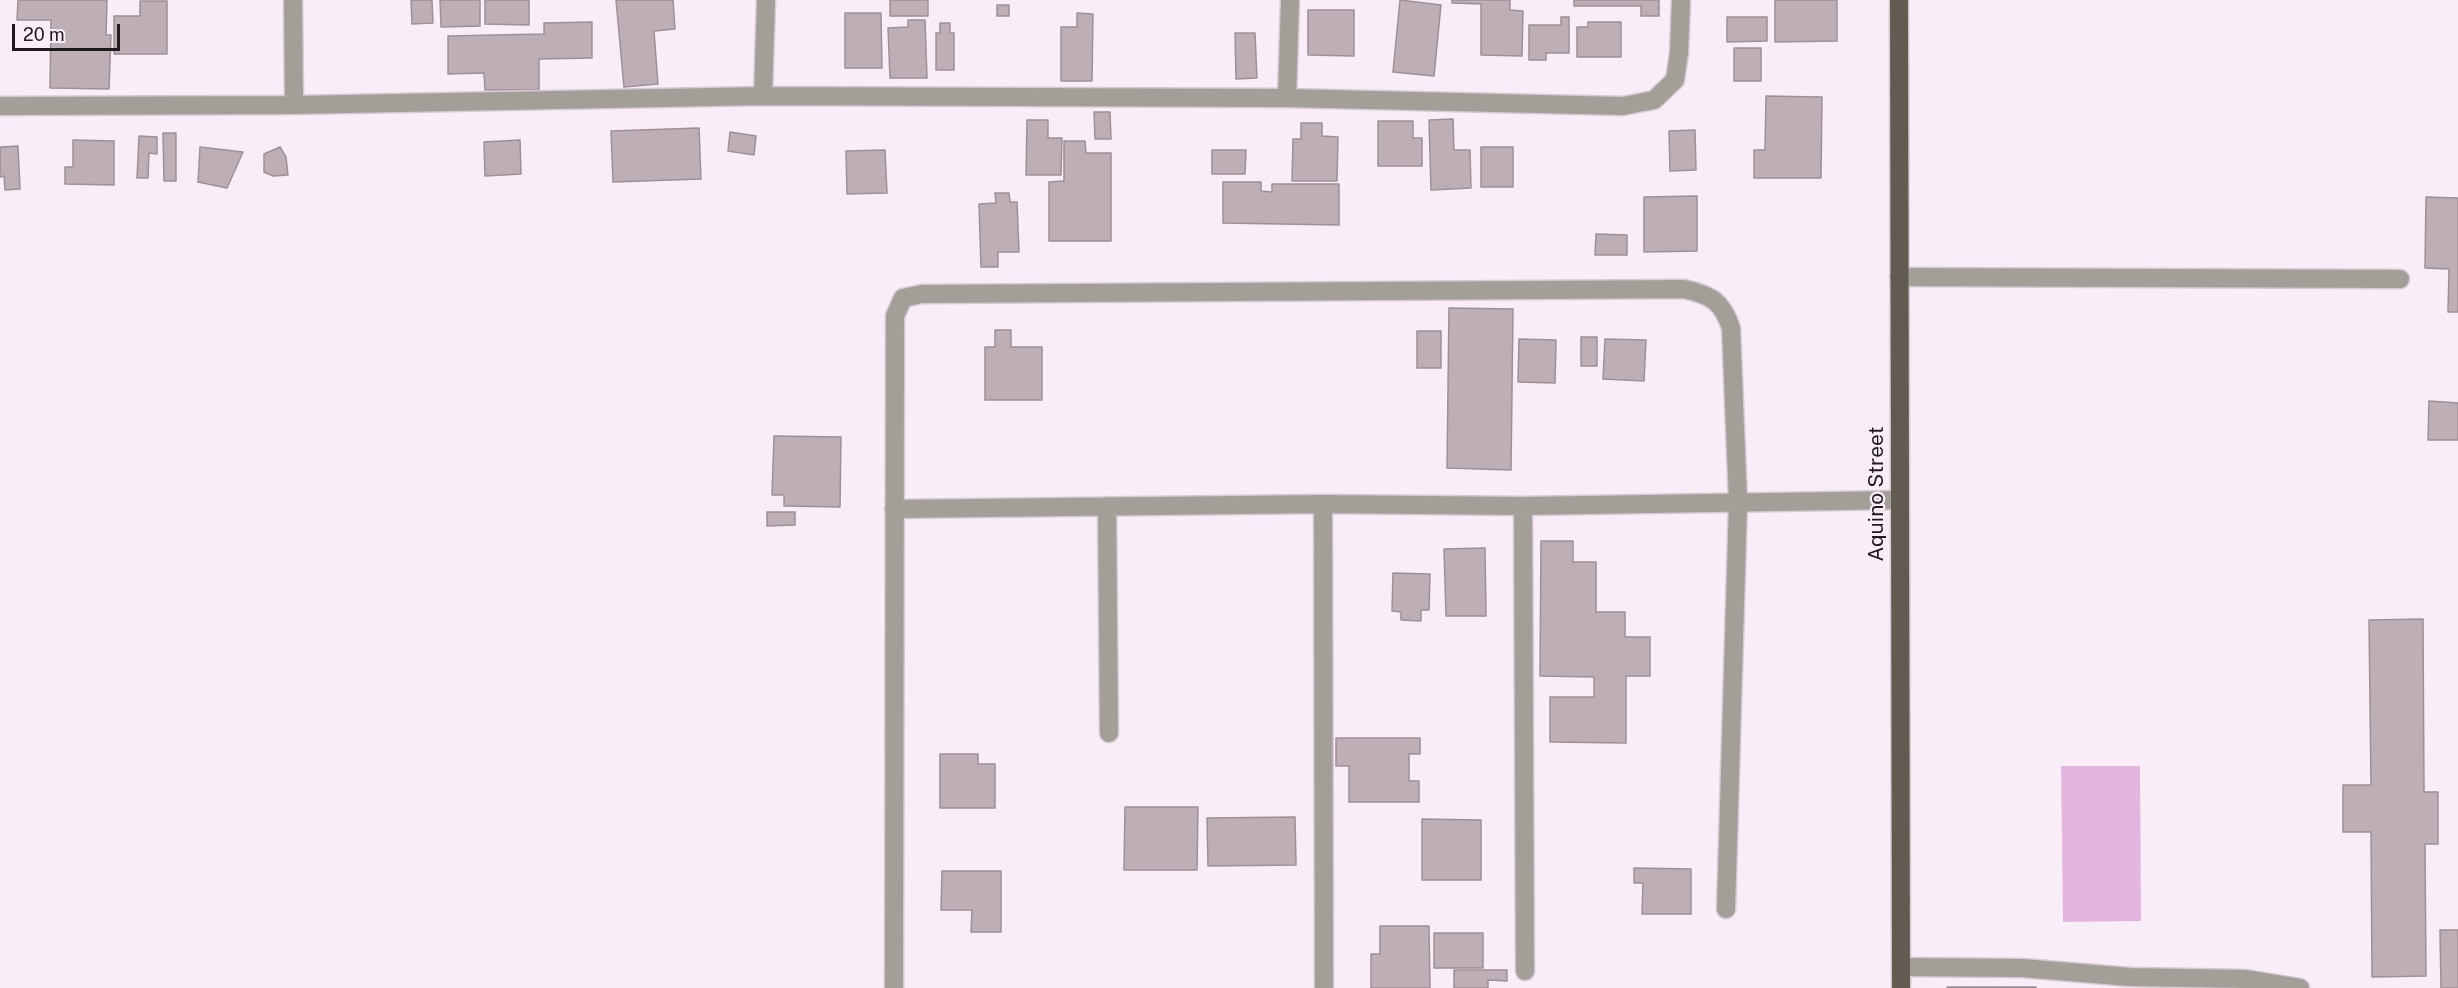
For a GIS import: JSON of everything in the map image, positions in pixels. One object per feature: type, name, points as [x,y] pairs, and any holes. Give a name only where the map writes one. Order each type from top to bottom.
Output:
[{"type":"main road","name":"Aquino Street","points":[[1899,0],[1901,988]]},
{"type":"street","points":[[292,0],[294,105]]},
{"type":"street","points":[[763,96],[766,0]]},
{"type":"street","points":[[1287,98],[1290,0]]},
{"type":"street","points":[[0,106],[294,105],[763,96],[1287,98],[1623,106],[1654,100],[1675,80],[1679,53],[1681,0]]},
{"type":"street","points":[[1899,277],[2400,279]]},
{"type":"street","points":[[894,988],[895,316],[903,298],[922,294],[1684,289],[1700,292],[1716,301],[1725,311],[1731,328],[1738,502],[1726,909]]},
{"type":"street","points":[[894,509],[1323,504],[1523,506],[1900,500]]},
{"type":"street","points":[[1323,504],[1324,988]]},
{"type":"street","points":[[1107,506],[1109,733]]},
{"type":"street","points":[[1523,506],[1525,971]]},
{"type":"street","points":[[1901,967],[2046,970],[2130,977],[2245,979],[2300,988]]},
{"type":"street","points":[[2046,970],[2055,988]]},
{"type":"shaded area","points":[[2061,766],[2140,766],[2141,921],[2063,922]]},
{"type":"building","points":[[18,0],[107,0],[106,35],[111,35],[109,89],[50,88],[51,20],[17,20]]},
{"type":"building","points":[[411,0],[432,0],[433,23],[412,24]]},
{"type":"building","points":[[440,0],[480,0],[480,26],[441,27]]},
{"type":"building","points":[[485,0],[529,0],[529,25],[485,24]]},
{"type":"building","points":[[616,0],[673,0],[675,29],[654,31],[658,84],[624,87]]},
{"type":"building","points":[[890,0],[928,0],[928,16],[890,16]]},
{"type":"building","points":[[1400,0],[1441,5],[1434,76],[1393,72]]},
{"type":"building","points":[[1452,0],[1510,0],[1510,10],[1523,11],[1522,56],[1481,55],[1481,4],[1452,3]]},
{"type":"building","points":[[1574,0],[1659,0],[1659,16],[1641,16],[1641,6],[1574,6]]},
{"type":"building","points":[[1775,0],[1837,0],[1837,41],[1775,42]]},
{"type":"building","points":[[140,1],[167,1],[167,54],[114,54],[114,16],[140,16]]},
{"type":"building","points":[[997,5],[1009,5],[1009,16],[997,16]]},
{"type":"building","points":[[1308,10],[1354,10],[1354,56],[1308,55]]},
{"type":"building","points":[[845,13],[881,13],[882,68],[845,68]]},
{"type":"building","points":[[1077,13],[1093,14],[1092,81],[1061,81],[1061,27],[1077,27]]},
{"type":"building","points":[[1561,17],[1569,17],[1569,53],[1546,53],[1546,60],[1529,60],[1529,25],[1561,25]]},
{"type":"building","points":[[1727,17],[1767,17],[1767,41],[1727,42]]},
{"type":"building","points":[[908,20],[925,20],[927,78],[890,78],[888,28],[908,27]]},
{"type":"building","points":[[592,22],[592,58],[539,59],[539,90],[485,90],[484,73],[448,74],[448,36],[544,34],[544,23]]},
{"type":"building","points":[[1588,22],[1621,22],[1621,57],[1577,57],[1577,27],[1588,27]]},
{"type":"building","points":[[940,23],[950,23],[950,33],[954,33],[954,70],[936,70],[936,33],[940,33]]},
{"type":"building","points":[[1235,33],[1255,33],[1257,78],[1236,79]]},
{"type":"building","points":[[1734,48],[1761,48],[1761,81],[1734,81]]},
{"type":"building","points":[[1766,96],[1822,97],[1821,178],[1754,178],[1754,150],[1765,150]]},
{"type":"building","points":[[1094,112],[1110,112],[1111,139],[1095,139]]},
{"type":"building","points":[[1453,119],[1454,150],[1470,150],[1471,188],[1431,190],[1429,120]]},
{"type":"building","points":[[1027,120],[1048,120],[1048,138],[1062,138],[1061,175],[1026,175]]},
{"type":"building","points":[[1378,121],[1413,121],[1413,138],[1422,138],[1422,166],[1378,166]]},
{"type":"building","points":[[1301,123],[1322,123],[1322,136],[1338,137],[1337,181],[1292,181],[1293,139],[1301,139]]},
{"type":"building","points":[[699,128],[701,179],[613,182],[611,131]]},
{"type":"building","points":[[1695,130],[1696,170],[1670,171],[1669,131]]},
{"type":"building","points":[[730,132],[756,136],[754,155],[728,151]]},
{"type":"building","points":[[163,133],[176,133],[176,181],[164,181]]},
{"type":"building","points":[[139,136],[157,137],[157,154],[149,153],[148,178],[137,178]]},
{"type":"building","points":[[73,140],[114,141],[114,185],[65,184],[65,167],[73,167]]},
{"type":"building","points":[[520,140],[521,174],[485,176],[484,142]]},
{"type":"building","points":[[1064,141],[1085,141],[1086,153],[1111,153],[1111,241],[1049,241],[1049,182],[1064,181]]},
{"type":"building","points":[[18,146],[20,189],[5,190],[4,176],[0,177],[0,147]]},
{"type":"building","points":[[200,147],[243,152],[227,188],[198,182]]},
{"type":"building","points":[[280,147],[286,157],[288,175],[273,176],[264,172],[264,154]]},
{"type":"building","points":[[1481,147],[1513,147],[1513,187],[1481,187]]},
{"type":"building","points":[[885,150],[887,193],[847,194],[846,151]]},
{"type":"building","points":[[1212,150],[1246,150],[1245,174],[1212,174]]},
{"type":"building","points":[[1223,182],[1261,182],[1261,191],[1272,192],[1272,184],[1339,184],[1339,225],[1223,223]]},
{"type":"building","points":[[995,193],[1009,193],[1010,202],[1017,202],[1019,252],[998,252],[998,267],[981,267],[979,204],[996,203]]},
{"type":"building","points":[[1697,196],[1697,251],[1644,252],[1644,197]]},
{"type":"building","points":[[2426,197],[2458,198],[2458,312],[2448,312],[2449,269],[2425,268]]},
{"type":"building","points":[[1596,234],[1627,235],[1627,255],[1595,255]]},
{"type":"building","points":[[1449,308],[1513,309],[1511,470],[1447,468]]},
{"type":"building","points":[[995,330],[1011,330],[1011,347],[1042,347],[1042,400],[985,400],[985,347],[995,347]]},
{"type":"building","points":[[1417,331],[1441,331],[1441,368],[1417,368]]},
{"type":"building","points":[[1581,337],[1597,337],[1597,366],[1581,366]]},
{"type":"building","points":[[1519,339],[1556,340],[1555,383],[1518,382]]},
{"type":"building","points":[[1605,339],[1646,340],[1644,381],[1603,379]]},
{"type":"building","points":[[2429,401],[2458,403],[2458,440],[2428,440]]},
{"type":"building","points":[[774,436],[841,437],[840,507],[784,506],[784,495],[772,495]]},
{"type":"building","points":[[767,512],[795,512],[795,525],[767,526]]},
{"type":"building","points":[[1541,541],[1573,541],[1573,562],[1596,562],[1596,612],[1625,612],[1625,637],[1650,637],[1650,676],[1626,676],[1626,743],[1550,742],[1550,697],[1594,697],[1594,677],[1540,676]]},
{"type":"building","points":[[1485,548],[1486,616],[1446,616],[1444,549]]},
{"type":"building","points":[[1393,573],[1430,574],[1429,610],[1421,610],[1421,621],[1401,620],[1401,612],[1392,611]]},
{"type":"building","points":[[2423,619],[2424,792],[2438,792],[2438,844],[2425,844],[2426,976],[2372,977],[2371,832],[2343,832],[2343,785],[2371,785],[2369,620]]},
{"type":"building","points":[[1336,738],[1420,738],[1420,754],[1409,754],[1409,781],[1419,781],[1419,802],[1349,802],[1349,766],[1336,766]]},
{"type":"building","points":[[940,754],[978,754],[978,764],[995,764],[995,808],[940,808]]},
{"type":"building","points":[[1125,807],[1198,807],[1197,870],[1124,870]]},
{"type":"building","points":[[1295,817],[1296,865],[1208,866],[1207,818]]},
{"type":"building","points":[[1422,819],[1481,820],[1481,880],[1422,880]]},
{"type":"building","points":[[1634,868],[1691,869],[1691,914],[1642,914],[1643,883],[1634,883]]},
{"type":"building","points":[[942,871],[1001,871],[1001,932],[971,932],[972,910],[941,910]]},
{"type":"building","points":[[1380,926],[1429,926],[1430,988],[1371,988],[1371,954],[1380,954]]},
{"type":"building","points":[[2440,930],[2458,930],[2458,988],[2441,988]]},
{"type":"building","points":[[1434,933],[1483,933],[1483,968],[1434,968]]},
{"type":"building","points":[[1454,970],[1507,970],[1507,981],[1488,980],[1488,988],[1454,988]]},
{"type":"building","points":[[2036,987],[2036,988],[1947,988]]}]
